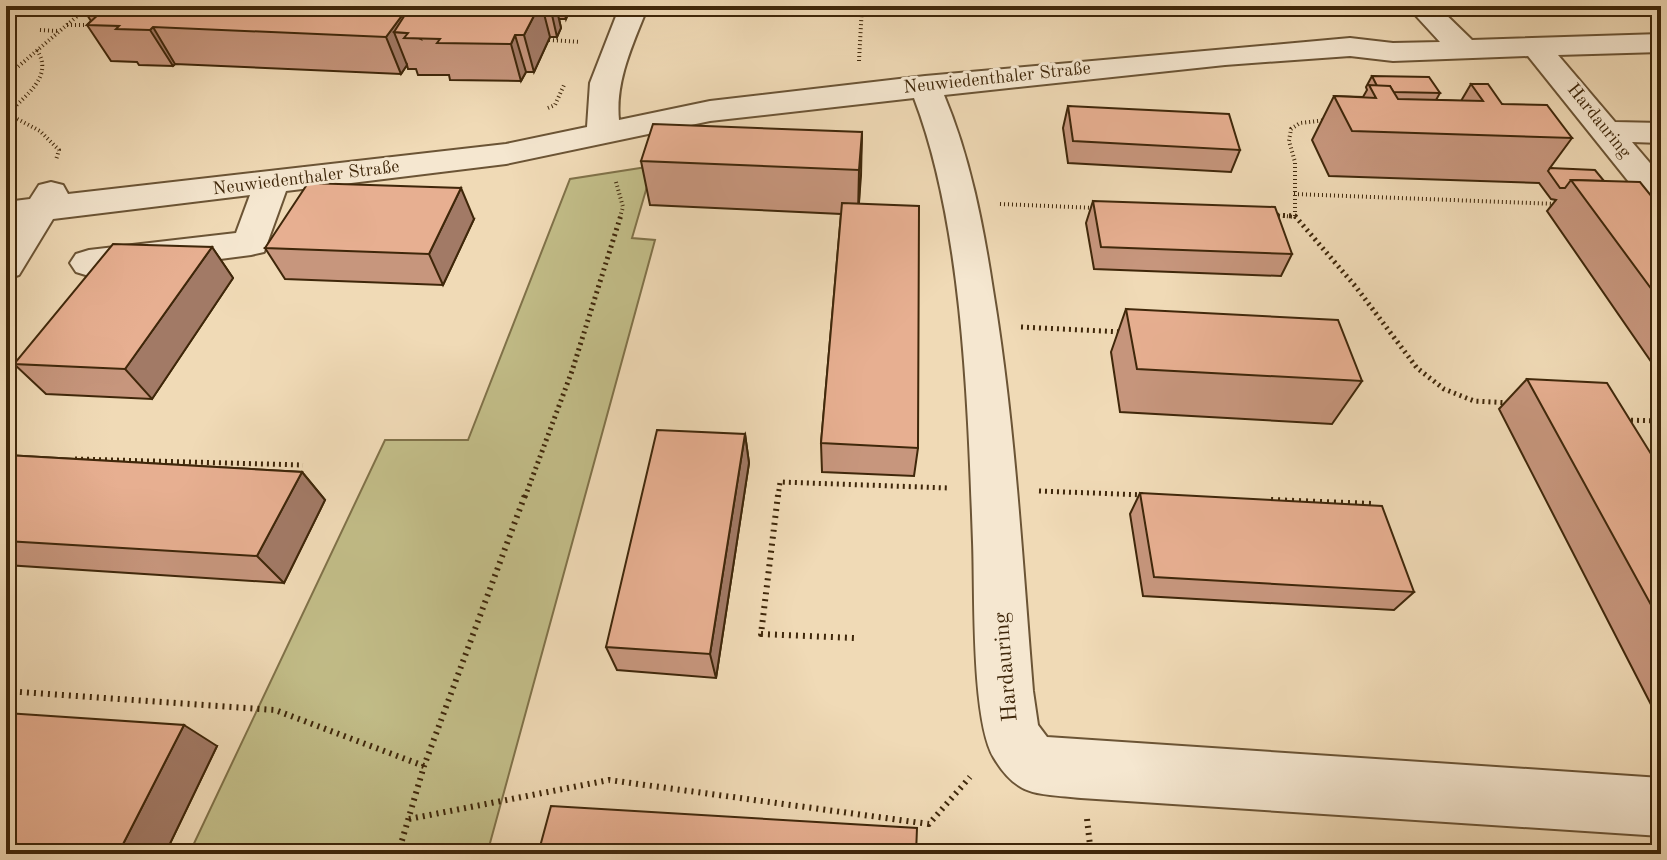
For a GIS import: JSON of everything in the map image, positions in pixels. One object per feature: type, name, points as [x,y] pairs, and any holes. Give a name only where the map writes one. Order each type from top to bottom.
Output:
[{"type":"street","points":[[604,131],[600,113],[607,77],[634,6]]},
{"type":"street","points":[[1421,6],[1463,48]]},
{"type":"street","name":"Neuwiedenthaler Straße","points":[[27,199],[272,182],[506,154],[710,111],[863,93],[929,94],[1364,63],[1393,52],[1661,43]]},
{"type":"street","name":"Hardauring","points":[[1535,46],[1654,181]]},
{"type":"street","name":"Neuwiedenthaler Straße","points":[[27,199],[508,134],[711,129],[929,94]]},
{"type":"street","name":"Hardauring","points":[[929,94],[960,203],[980,325],[1006,691],[1012,736],[1032,764],[1081,770],[1661,807]]},
{"type":"street","points":[[1608,132],[1661,133]]},
{"type":"street","points":[[89,263],[251,243],[272,182]]},
{"type":"street","points":[[6,266],[27,199]]},
{"type":"path","points":[[6,77],[89,6]]},
{"type":"path","points":[[862,6],[858,77],[863,93]]},
{"type":"path","points":[[66,25],[98,25]]},
{"type":"path","points":[[40,30],[60,31]]},
{"type":"path","points":[[578,55],[583,42]]},
{"type":"path","points":[[27,199],[57,159],[59,150],[37,129],[16,121],[8,114],[43,75],[44,61],[37,50]]},
{"type":"path","points":[[508,134],[518,122],[555,105],[566,80]]},
{"type":"path","points":[[1338,120],[1313,120],[1291,129],[1289,141],[1295,162],[1295,216],[1356,287],[1417,368],[1444,389],[1474,401],[1521,403]]},
{"type":"path","points":[[398,854],[424,766],[572,371],[623,207],[616,182]]},
{"type":"path","points":[[1294,194],[1565,204]]},
{"type":"path","points":[[960,203],[1104,208]]},
{"type":"path","points":[[1263,214],[1295,216]]},
{"type":"path","points":[[980,325],[1137,333]]},
{"type":"path","points":[[1621,420],[1661,421]]},
{"type":"path","points":[[69,459],[303,465]]},
{"type":"path","points":[[6,691],[275,710],[424,766]]},
{"type":"path","points":[[409,819],[609,780],[929,824],[970,777]]},
{"type":"shaded area","points":[[653,166],[632,238],[655,240],[487,854],[189,854],[385,440],[468,440],[570,179]]},
{"type":"building","points":[[89,6],[409,6],[386,37],[153,27],[150,30],[116,29],[119,26],[87,25],[102,11],[84,10]]},
{"type":"building","points":[[463,6],[460,12],[486,13],[489,7],[484,6],[539,6],[524,35],[515,35],[511,44],[437,43],[440,39],[404,38],[408,33],[394,32],[410,7]]},
{"type":"building","points":[[1372,76],[1429,77],[1440,93],[1393,92],[1390,86],[1377,86]]},
{"type":"building","points":[[1471,84],[1488,84],[1502,104],[1547,105],[1572,138],[1352,131],[1334,96],[1376,98],[1369,85],[1390,86],[1398,99],[1483,101]]},
{"type":"building","points":[[1068,106],[1229,114],[1240,150],[1073,141]]},
{"type":"building","points":[[653,124],[862,132],[859,170],[641,161]]},
{"type":"building","points":[[1550,168],[1595,170],[1604,181],[1571,180],[1565,188],[1560,188],[1548,171]]},
{"type":"building","points":[[1571,180],[1640,182],[1661,208],[1661,302]]},
{"type":"building","points":[[308,183],[461,188],[429,254],[265,248]]},
{"type":"building","points":[[1093,201],[1275,207],[1292,254],[1101,247]]},
{"type":"building","points":[[842,203],[919,206],[918,448],[821,443]]},
{"type":"building","points":[[113,244],[212,247],[125,369],[14,364]]},
{"type":"building","points":[[1126,309],[1338,320],[1362,381],[1137,369]]},
{"type":"building","points":[[1527,379],[1607,383],[1661,470],[1661,623]]},
{"type":"building","points":[[657,430],[745,434],[710,654],[606,647]]},
{"type":"building","points":[[6,455],[302,472],[257,556],[6,541]]},
{"type":"building","points":[[1140,493],[1382,506],[1414,592],[1154,577]]},
{"type":"building","points":[[6,713],[184,725],[119,852],[6,843]]},
{"type":"building","points":[[551,806],[917,828],[916,854],[538,854]]},
{"type":"building","points":[[1256,847],[1296,847],[1298,854],[1257,854]]}]
